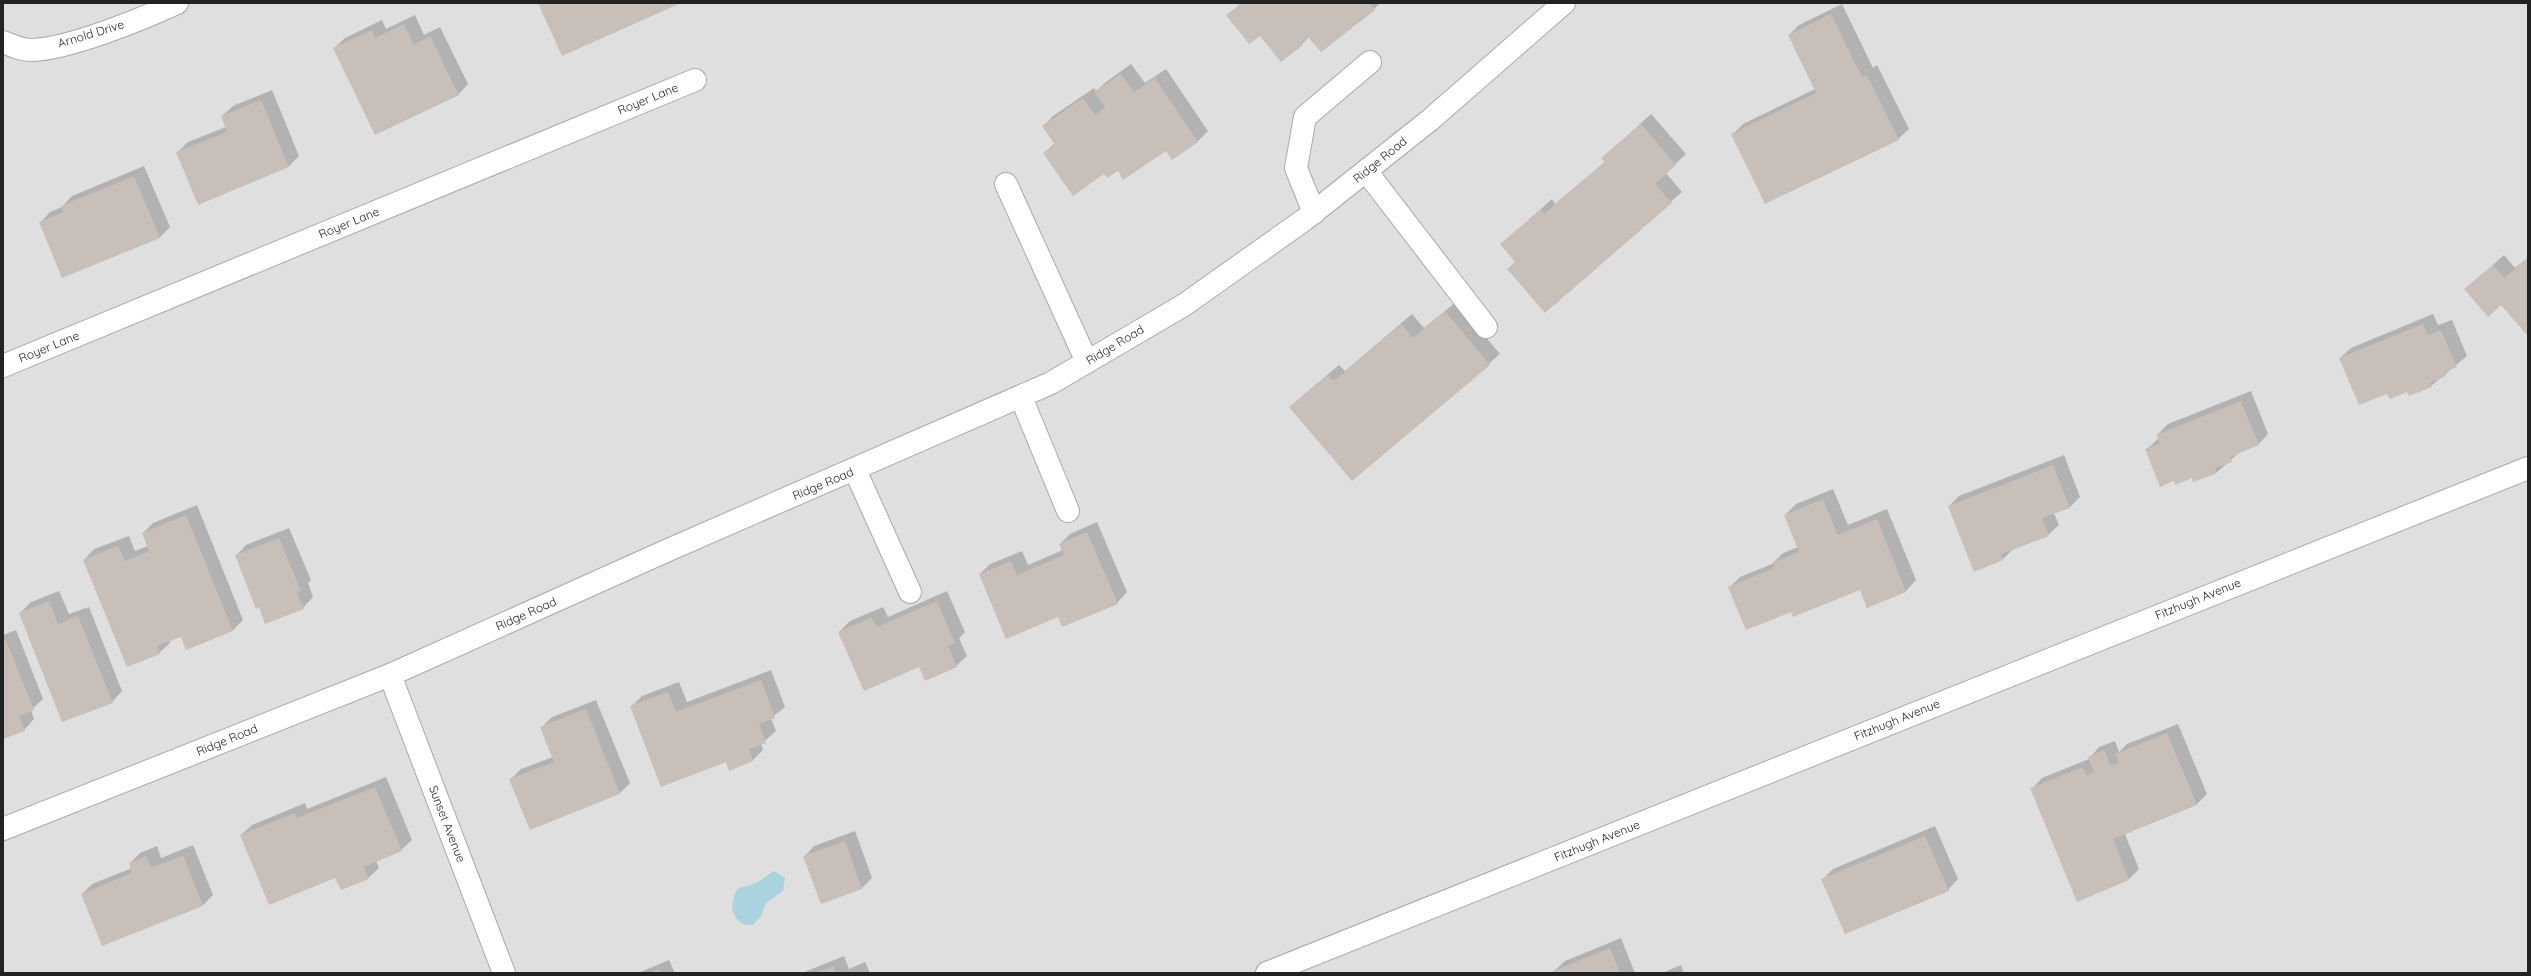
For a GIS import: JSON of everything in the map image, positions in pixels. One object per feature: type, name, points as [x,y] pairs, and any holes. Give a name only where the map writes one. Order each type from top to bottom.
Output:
[{"type":"street","name":"Arnold Drive","points":[[3,42],[17,49],[45,48],[147,16],[177,3]]},
{"type":"street","name":"Ridge Road","points":[[3,829],[390,675],[666,551],[855,470],[1051,383],[1184,305],[1314,212],[1430,120],[1564,3]]},
{"type":"street","points":[[1314,212],[1296,168],[1305,117],[1370,62]]},
{"type":"street","name":"Royer Lane","points":[[3,366],[695,80]]},
{"type":"street","points":[[1366,171],[1486,327]]},
{"type":"street","points":[[1006,184],[1087,362]]},
{"type":"street","points":[[1021,396],[1068,511]]},
{"type":"street","name":"Fitzhugh Avenue","points":[[1267,973],[2528,468]]},
{"type":"street","points":[[855,470],[910,592]]},
{"type":"street","name":"Sunset Avenue","points":[[390,675],[504,973]]},
{"type":"shaded area","points":[[3,3],[2528,3],[2528,973],[3,973]]},
{"type":"water","points":[[774,871],[785,878],[783,891],[766,903],[761,916],[753,925],[742,923],[735,916],[732,908],[737,890],[758,882]]},
{"type":"building","points":[[538,3],[681,3],[562,56]]},
{"type":"building","points":[[1242,3],[1369,3],[1375,10],[1321,52],[1308,37],[1301,43],[1303,45],[1281,62],[1260,36],[1249,44],[1226,15]]},
{"type":"building","points":[[1831,14],[1862,77],[1867,75],[1899,140],[1765,204],[1731,134],[1816,93],[1788,35]]},
{"type":"building","points":[[404,24],[414,45],[430,36],[459,95],[375,135],[333,48],[372,30],[375,38]]},
{"type":"building","points":[[1121,74],[1134,92],[1155,78],[1198,142],[1172,160],[1166,151],[1123,180],[1118,171],[1107,178],[1104,174],[1073,196],[1043,153],[1055,145],[1042,126],[1083,98],[1095,115],[1105,107],[1094,92]]},
{"type":"building","points":[[261,100],[289,167],[198,205],[176,152],[227,132],[221,116]]},
{"type":"building","points":[[1641,124],[1676,165],[1655,184],[1672,203],[1545,313],[1507,269],[1515,262],[1500,244],[1541,209],[1544,214],[1605,162],[1601,158]]},
{"type":"building","points":[[134,176],[160,238],[62,278],[39,222],[63,212],[61,206]]},
{"type":"building","points":[[2528,258],[2528,336],[2501,305],[2488,317],[2464,289],[2493,265],[2504,278]]},
{"type":"building","points":[[1445,311],[1490,365],[1352,481],[1289,407],[1328,375],[1334,381],[1401,324],[1413,338]]},
{"type":"building","points":[[2423,324],[2428,335],[2441,330],[2457,367],[2445,372],[2446,376],[2430,383],[2432,387],[2409,396],[2407,392],[2390,399],[2387,394],[2359,405],[2339,358]]},
{"type":"building","points":[[2241,401],[2259,445],[2230,457],[2232,462],[2215,468],[2217,473],[2193,482],[2192,478],[2175,485],[2174,481],[2160,487],[2145,449],[2160,443],[2156,435]]},
{"type":"building","points":[[2053,465],[2070,508],[2042,518],[2049,536],[2001,554],[2003,560],[1974,572],[1948,506]]},
{"type":"building","points":[[1823,499],[1838,535],[1877,519],[1906,592],[1867,608],[1860,590],[1793,617],[1791,612],[1746,630],[1728,587],[1774,568],[1772,563],[1799,552],[1784,515]]},
{"type":"building","points":[[186,515],[233,631],[186,650],[181,637],[157,646],[160,654],[127,667],[83,560],[118,546],[125,561],[149,551],[142,533]]},
{"type":"building","points":[[1087,532],[1118,604],[1062,627],[1058,617],[1006,639],[979,574],[1011,561],[1017,575],[1064,555],[1059,544]]},
{"type":"building","points":[[279,538],[301,591],[297,593],[304,609],[265,624],[259,607],[256,609],[235,555]]},
{"type":"building","points":[[49,601],[58,624],[78,616],[113,703],[62,722],[19,613]]},
{"type":"building","points":[[937,601],[955,643],[948,646],[957,667],[925,681],[919,667],[864,691],[838,632],[872,617],[877,627]]},
{"type":"building","points":[[6,640],[34,710],[19,716],[25,731],[3,739],[3,641]]},
{"type":"building","points":[[761,680],[775,718],[759,724],[766,743],[749,749],[753,761],[729,771],[726,762],[661,787],[630,706],[668,692],[676,712]]},
{"type":"building","points":[[586,709],[620,794],[530,830],[509,779],[554,762],[540,727]]},
{"type":"building","points":[[2167,733],[2197,805],[2113,839],[2129,880],[2077,902],[2030,788],[2083,767],[2087,775],[2094,772],[2088,757],[2104,750],[2111,766],[2119,763],[2115,754]]},
{"type":"building","points":[[375,787],[402,851],[364,867],[369,879],[341,890],[335,878],[269,905],[240,835],[295,813],[297,818]]},
{"type":"building","points":[[1925,836],[1949,891],[1845,934],[1821,879]]},
{"type":"building","points":[[845,841],[862,889],[821,904],[803,856]]},
{"type":"building","points":[[183,855],[203,906],[102,946],[81,894],[132,873],[129,863],[146,856],[151,868]]},
{"type":"building","points":[[1610,948],[1620,973],[1554,973],[1553,971]]},
{"type":"building","points":[[833,966],[836,973],[816,973]]},
{"type":"building","points":[[659,969],[660,973],[650,973]]}]
